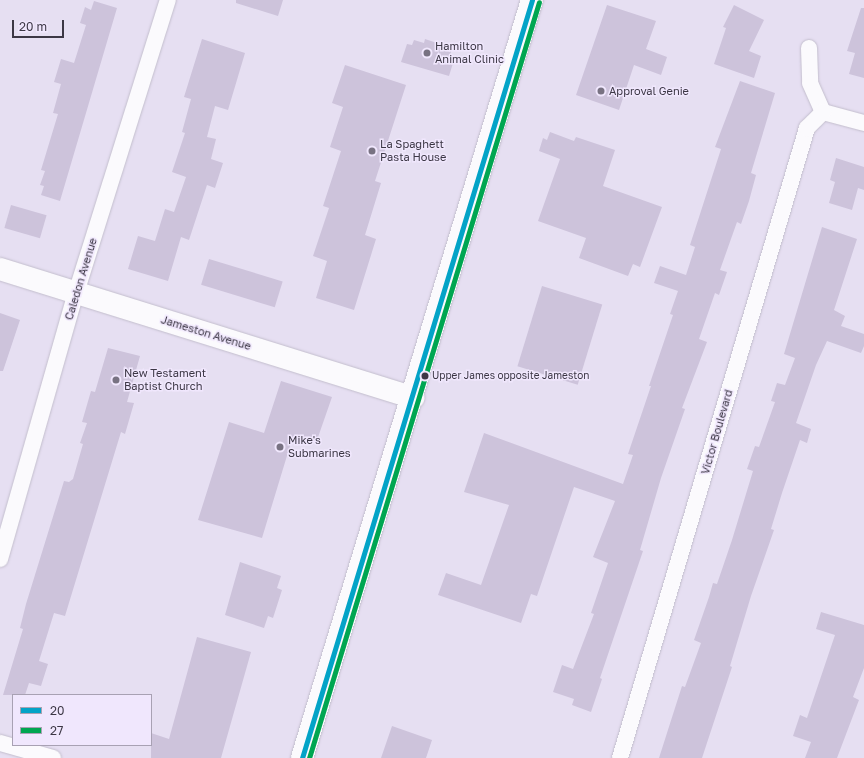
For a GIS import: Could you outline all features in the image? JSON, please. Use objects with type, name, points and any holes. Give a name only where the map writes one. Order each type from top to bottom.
[{"type":"main road","points":[[302,758],[413,398],[532,0]]},
{"type":"main road","name":"Jameston Avenue","points":[[0,269],[413,398]]},
{"type":"street","name":"Caledon Avenue","points":[[0,559],[76,292],[168,0]]},
{"type":"street","points":[[809,48],[810,83],[822,112],[864,123]]},
{"type":"street","name":"Victor Boulevard","points":[[620,758],[807,128],[822,112]]},
{"type":"street","points":[[0,742],[12,746]]},
{"type":"street","points":[[13,746],[53,758]]},
{"type":"building","points":[[236,0],[283,0],[278,16],[236,3]]},
{"type":"building","points":[[94,1],[117,8],[60,201],[41,195],[44,186],[40,185],[45,171],[41,170],[58,114],[53,113],[61,84],[54,82],[61,59],[74,63],[86,25],[80,23],[85,7],[91,10]]},
{"type":"building","points":[[607,5],[656,21],[646,49],[667,57],[661,75],[634,65],[619,110],[576,95]]},
{"type":"building","points":[[734,5],[764,20],[749,51],[761,56],[754,78],[714,64],[726,28],[723,27]]},
{"type":"building","points":[[861,8],[864,8],[864,78],[849,74],[855,53],[847,51]]},
{"type":"building","points":[[202,39],[245,53],[228,110],[215,106],[207,137],[216,139],[211,159],[223,163],[215,188],[207,185],[189,240],[181,237],[168,281],[128,269],[138,236],[155,241],[165,209],[174,212],[186,177],[172,172],[185,133],[182,132],[191,99],[184,97]]},
{"type":"building","name":"Hamilton Animal Clinic","points":[[425,39],[452,48],[449,59],[454,60],[449,76],[401,62],[407,44],[412,45],[414,40],[424,43]]},
{"type":"building","points":[[345,65],[406,85],[375,181],[381,183],[365,235],[376,239],[354,310],[316,298],[327,261],[313,256],[329,208],[323,206],[341,151],[330,147],[343,107],[332,103]]},
{"type":"building","points":[[740,81],[775,93],[751,173],[756,175],[741,224],[737,222],[720,270],[727,272],[719,295],[715,293],[699,339],[707,342],[682,408],[685,409],[661,478],[640,550],[643,551],[600,678],[602,679],[591,712],[572,705],[574,699],[553,692],[562,665],[573,669],[594,614],[591,613],[608,563],[593,557],[615,501],[574,487],[537,596],[531,594],[521,623],[438,595],[446,573],[481,585],[509,505],[464,492],[484,433],[623,484],[633,455],[628,454],[673,315],[670,314],[678,291],[654,283],[660,266],[686,275],[695,247],[690,245],[721,149],[715,147]]},
{"type":"building","points":[[550,132],[574,141],[576,137],[615,150],[603,186],[662,207],[640,267],[633,264],[628,276],[579,258],[586,238],[538,221],[560,159],[539,151],[543,138],[547,140]]},
{"type":"building","points":[[836,158],[864,167],[864,190],[858,188],[852,210],[829,203],[835,182],[830,180]]},
{"type":"building","points":[[11,205],[47,215],[40,238],[4,228]]},
{"type":"building","points":[[822,227],[857,239],[834,310],[845,316],[841,326],[864,334],[864,346],[861,353],[827,341],[816,365],[796,423],[811,429],[807,443],[800,440],[782,493],[771,529],[774,530],[751,596],[730,666],[732,667],[702,758],[659,758],[682,686],[685,687],[701,643],[694,640],[713,583],[717,584],[732,540],[753,471],[747,469],[755,446],[759,447],[775,402],[771,401],[777,383],[785,385],[795,358],[784,354]]},
{"type":"building","points":[[209,259],[283,282],[275,307],[201,285]]},
{"type":"building","points":[[542,286],[602,304],[578,385],[517,366]]},
{"type":"building","points":[[0,313],[20,320],[3,371],[0,371]]},
{"type":"building","points":[[108,348],[140,356],[127,402],[134,403],[125,434],[121,432],[65,616],[54,613],[39,661],[48,664],[41,686],[29,683],[25,694],[3,695],[23,629],[20,628],[26,604],[64,481],[69,482],[73,479],[83,444],[80,443],[87,423],[82,422],[91,391],[95,392]]},
{"type":"building","points":[[281,381],[332,397],[316,443],[293,436],[262,538],[198,520],[229,422],[264,433]]},
{"type":"building","points":[[240,562],[281,576],[277,588],[282,590],[273,618],[268,616],[264,628],[225,615]]},
{"type":"building","points":[[821,612],[864,625],[864,668],[853,697],[859,700],[837,758],[805,758],[811,742],[793,736],[800,715],[807,718],[835,635],[816,629]]},
{"type":"building","points":[[197,637],[251,652],[221,758],[151,758],[152,733],[169,739]]},
{"type":"building","points":[[392,726],[432,740],[426,758],[381,758]]},
{"type":"transit line","name":"20","points":[[302,758],[532,0]]},
{"type":"transit line","name":"27","points":[[309,758],[539,2]]},
{"type":"place","name":"Hamilton Animal Clinic","points":[[427,53]]},
{"type":"place","name":"Approval Genie","points":[[601,91]]},
{"type":"place","name":"La Spaghett Pasta House","points":[[372,151]]},
{"type":"place","name":"Upper James opposite Jameston","points":[[425,376]]},
{"type":"place","name":"New Testament Baptist Church","points":[[116,380]]},
{"type":"place","name":"Mike's Submarines","points":[[280,447]]}]
